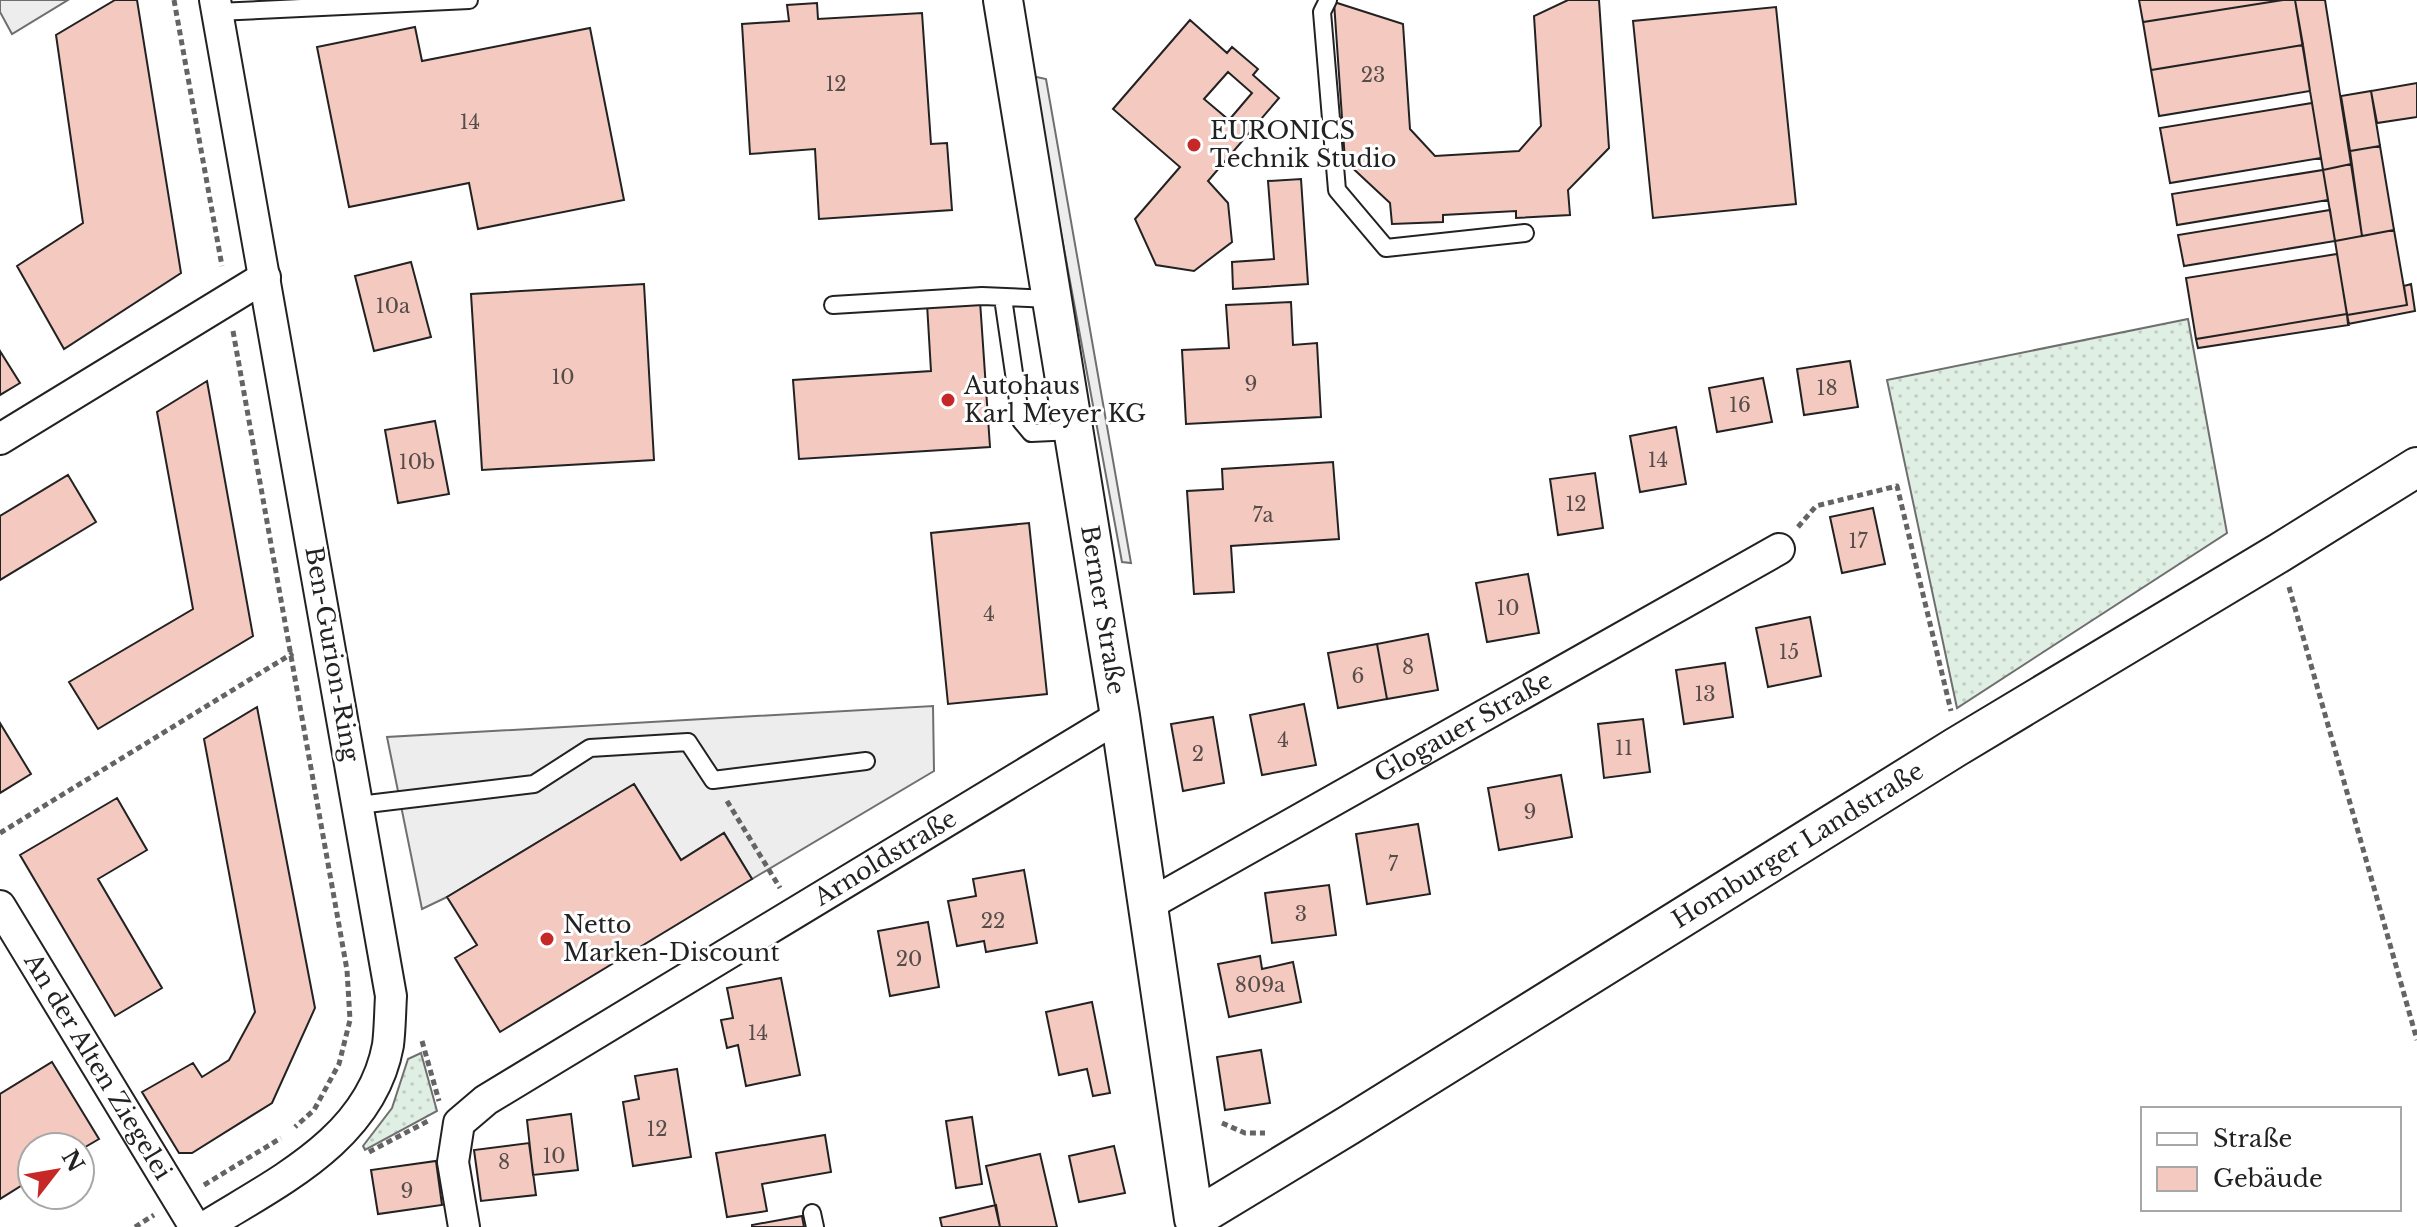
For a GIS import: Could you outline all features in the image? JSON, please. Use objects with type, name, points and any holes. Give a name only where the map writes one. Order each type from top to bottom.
[{"type":"street","name":"Berner Straße","points":[[1003,0],[1120,716],[1190,1224]]},
{"type":"street","name":"Ben-Gurion-Ring","points":[[205,1227],[313,1158],[355,1118],[375,1085],[388,1046],[391,996],[216,6]]},
{"type":"street","points":[[0,439],[265,277]]},
{"type":"street","name":"Homburger Landstraße","points":[[1190,1224],[1956,747],[2417,467]]},
{"type":"street","name":"Glogauer Straße","points":[[1148,905],[1779,549]]},
{"type":"street","name":"Arnoldstraße","points":[[464,1227],[453,1162],[459,1123],[486,1100],[1120,716]]},
{"type":"street","name":"An der Alten Ziegelei","points":[[0,906],[195,1227]]},
{"type":"lane","points":[[216,6],[469,0]]},
{"type":"lane","points":[[1328,0],[1322,12],[1337,190],[1386,248],[1525,233]]},
{"type":"lane","points":[[833,305],[982,296],[1052,299]]},
{"type":"lane","points":[[1003,298],[1021,421],[1031,433],[1074,431]]},
{"type":"lane","points":[[359,805],[534,784],[590,748],[688,742],[713,780],[866,761]]},
{"type":"path","points":[[135,1227],[287,1134],[314,1110],[339,1064],[350,1020],[347,970],[174,0]]},
{"type":"path","points":[[1779,549],[1816,506],[1897,486],[1952,716],[1956,747]]},
{"type":"path","points":[[2279,553],[2414,1018],[2417,1040]]},
{"type":"path","points":[[0,833],[327,632]]},
{"type":"path","points":[[713,780],[796,912]]},
{"type":"green space","points":[[2188,319],[2227,533],[1957,708],[1887,380]]},
{"type":"green space","points":[[421,1053],[437,1111],[365,1150],[363,1146],[392,1108],[408,1059]]},
{"type":"shaded area","points":[[0,0],[68,0],[12,34],[0,12]]},
{"type":"shaded area","points":[[1032,76],[1046,79],[1131,563],[1122,562]]},
{"type":"shaded area","points":[[933,706],[934,771],[752,879],[724,833],[681,860],[634,784],[422,909],[387,737]]},
{"type":"building","points":[[115,0],[137,0],[181,273],[64,349],[17,266],[83,223],[56,35]]},
{"type":"building","points":[[1568,0],[1599,0],[1609,148],[1568,190],[1570,215],[1516,218],[1516,211],[1443,215],[1443,222],[1392,224],[1390,203],[1345,161],[1334,2],[1403,24],[1410,129],[1435,156],[1519,151],[1541,126],[1534,16]]},
{"type":"building","points":[[2139,0],[2283,0],[2143,22]]},
{"type":"building","points":[[2295,0],[2303,45],[2151,70],[2143,22]]},
{"type":"building","points":[[2295,0],[2325,0],[2351,164],[2323,170]]},
{"type":"building","points":[[817,3],[818,19],[922,13],[931,144],[947,143],[952,210],[819,219],[815,149],[750,154],[742,24],[789,21],[787,5]]},
{"type":"building","points":[[1776,7],[1796,204],[1653,218],[1633,21]]},
{"type":"building","points":[[1190,20],[1227,53],[1232,47],[1258,69],[1253,75],[1279,98],[1208,181],[1228,203],[1232,242],[1194,271],[1156,265],[1135,219],[1180,167],[1113,109]],"holes":[[[1228,72],[1252,93],[1229,120],[1204,99]]]},
{"type":"building","points":[[415,27],[422,61],[590,28],[624,200],[478,229],[469,183],[349,207],[317,47]]},
{"type":"building","points":[[2303,45],[2310,91],[2159,116],[2151,70]]},
{"type":"building","points":[[2417,83],[2417,117],[2377,123],[2371,91]]},
{"type":"building","points":[[2371,91],[2380,146],[2350,151],[2341,96]]},
{"type":"building","points":[[2312,103],[2321,158],[2170,183],[2160,128]]},
{"type":"building","points":[[2380,146],[2394,230],[2362,236],[2350,151]]},
{"type":"building","points":[[2351,164],[2362,236],[2335,241],[2323,170]]},
{"type":"building","points":[[2323,170],[2328,200],[2177,225],[2172,194]]},
{"type":"building","points":[[1301,179],[1308,284],[1233,289],[1232,262],[1274,259],[1268,181]]},
{"type":"building","points":[[2330,210],[2335,241],[2184,266],[2178,235]]},
{"type":"building","points":[[2394,230],[2407,305],[2347,315],[2335,241]]},
{"type":"building","points":[[2337,254],[2347,314],[2196,339],[2186,278]]},
{"type":"building","points":[[411,262],[431,337],[374,351],[355,276]]},
{"type":"building","points":[[644,284],[654,460],[482,470],[471,294]]},
{"type":"building","points":[[2411,284],[2415,311],[2348,324],[2347,315],[2407,305],[2404,286]]},
{"type":"building","points":[[980,301],[990,447],[799,459],[793,380],[931,371],[927,304]]},
{"type":"building","points":[[1291,302],[1293,345],[1317,343],[1321,417],[1186,424],[1182,350],[1229,348],[1226,305]]},
{"type":"building","points":[[2347,314],[2349,325],[2198,348],[2196,339]]},
{"type":"building","points":[[0,351],[20,383],[0,395]]},
{"type":"building","points":[[1850,361],[1858,407],[1804,415],[1797,369]]},
{"type":"building","points":[[1763,378],[1772,422],[1717,432],[1709,388]]},
{"type":"building","points":[[207,381],[253,636],[98,729],[69,682],[193,609],[157,412]]},
{"type":"building","points":[[435,421],[449,494],[398,503],[385,430]]},
{"type":"building","points":[[1676,427],[1686,484],[1640,492],[1630,436]]},
{"type":"building","points":[[1333,462],[1339,539],[1231,546],[1234,592],[1194,594],[1187,491],[1223,489],[1222,469]]},
{"type":"building","points":[[1595,473],[1603,528],[1558,535],[1550,479]]},
{"type":"building","points":[[68,475],[96,522],[0,580],[0,516]]},
{"type":"building","points":[[1873,508],[1885,564],[1842,573],[1830,517]]},
{"type":"building","points":[[1029,523],[1047,694],[948,704],[931,533]]},
{"type":"building","points":[[1528,574],[1539,633],[1487,642],[1476,583]]},
{"type":"building","points":[[1810,617],[1821,676],[1768,687],[1756,628]]},
{"type":"building","points":[[1428,634],[1438,690],[1387,699],[1377,644]]},
{"type":"building","points":[[1377,644],[1387,699],[1338,708],[1328,653]]},
{"type":"building","points":[[1725,663],[1733,717],[1684,724],[1676,670]]},
{"type":"building","points":[[1304,704],[1316,765],[1262,775],[1250,715]]},
{"type":"building","points":[[257,707],[315,1008],[272,1103],[192,1153],[179,1153],[142,1092],[193,1063],[202,1077],[229,1060],[255,1012],[204,739]]},
{"type":"building","points":[[1213,717],[1224,783],[1183,791],[1171,724]]},
{"type":"building","points":[[1643,719],[1650,772],[1604,778],[1598,724]]},
{"type":"building","points":[[0,723],[31,774],[0,793]]},
{"type":"building","points":[[1561,775],[1572,837],[1499,850],[1488,788]]},
{"type":"building","points":[[634,784],[681,860],[724,833],[752,879],[500,1032],[455,958],[477,945],[447,897]]},
{"type":"building","points":[[117,798],[147,850],[98,879],[162,988],[115,1016],[20,855]]},
{"type":"building","points":[[1418,824],[1430,894],[1367,904],[1356,834]]},
{"type":"building","points":[[1024,870],[1037,943],[986,952],[984,941],[957,946],[948,901],[976,896],[973,879]]},
{"type":"building","points":[[1329,885],[1336,935],[1272,943],[1265,893]]},
{"type":"building","points":[[928,922],[939,987],[890,996],[878,931]]},
{"type":"building","points":[[1260,956],[1262,969],[1293,962],[1301,1002],[1229,1017],[1218,964]]},
{"type":"building","points":[[781,978],[800,1075],[746,1086],[738,1045],[727,1048],[721,1020],[733,1018],[727,988]]},
{"type":"building","points":[[1092,1002],[1110,1093],[1093,1096],[1087,1069],[1059,1075],[1046,1012]]},
{"type":"building","points":[[1261,1050],[1270,1103],[1225,1110],[1217,1057]]},
{"type":"building","points":[[52,1062],[94,1131],[16,1131],[16,1189],[0,1199],[0,1094]]},
{"type":"building","points":[[677,1069],[691,1157],[633,1166],[623,1102],[639,1099],[635,1076]]},
{"type":"building","points":[[571,1114],[578,1170],[533,1175],[527,1120]]},
{"type":"building","points":[[972,1117],[982,1184],[956,1188],[946,1121]]},
{"type":"building","points":[[825,1135],[831,1172],[762,1184],[767,1211],[727,1217],[716,1153]]},
{"type":"building","points":[[529,1143],[536,1195],[481,1201],[474,1150]]},
{"type":"building","points":[[1114,1146],[1125,1193],[1079,1202],[1069,1156]]},
{"type":"building","points":[[1040,1154],[1057,1227],[1000,1227],[986,1166]]},
{"type":"building","points":[[436,1161],[442,1205],[378,1214],[371,1170]]},
{"type":"building","points":[[996,1205],[1000,1227],[942,1227],[940,1218]]},
{"type":"building","points":[[802,1216],[804,1227],[752,1227],[752,1225]]},
{"type":"place","name":"EURONICS Technik Studio","points":[[1194,145]]},
{"type":"place","name":"Autohaus Karl Meyer KG","points":[[948,400]]},
{"type":"place","name":"Netto Marken-Discount","points":[[547,939]]}]
